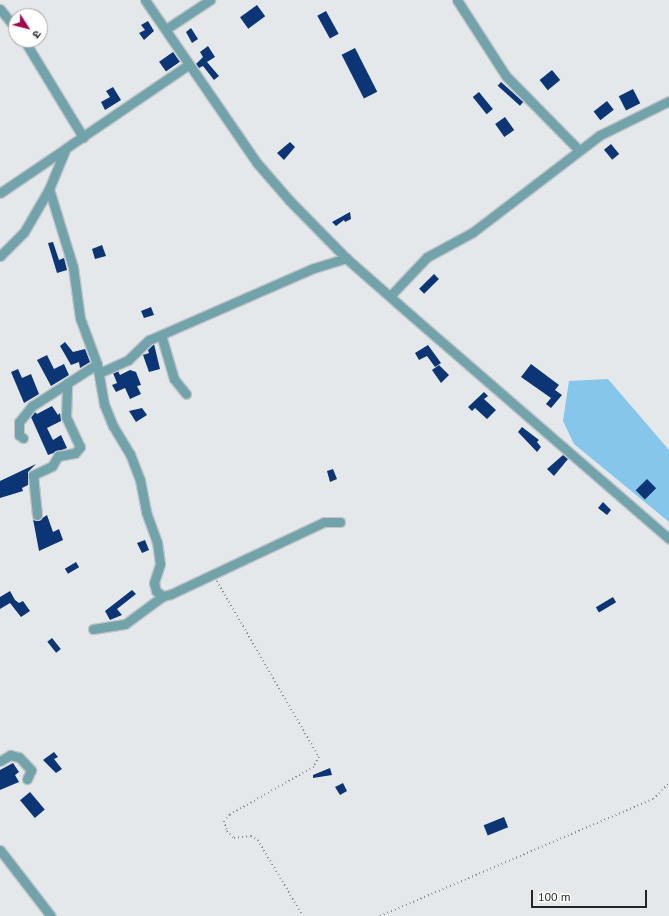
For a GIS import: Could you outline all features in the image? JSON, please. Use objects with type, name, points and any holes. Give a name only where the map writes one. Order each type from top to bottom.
[{"type":"street","points":[[145,0],[166,29],[188,66],[258,163],[346,258],[669,539]]},
{"type":"street","points":[[166,29],[210,0]]},
{"type":"street","points":[[457,0],[506,76],[579,150]]},
{"type":"street","points":[[0,9],[8,19]]},
{"type":"street","points":[[29,48],[83,137]]},
{"type":"street","points":[[0,193],[188,66]]},
{"type":"street","points":[[390,296],[434,252],[445,248],[472,232],[579,150],[609,130],[669,101]]},
{"type":"street","points":[[0,256],[24,232],[49,189],[66,148]]},
{"type":"street","points":[[49,189],[72,267],[84,331],[98,368],[108,417],[130,454],[140,480],[146,512],[160,555],[154,587],[163,596]]},
{"type":"street","points":[[23,438],[19,435],[19,422],[32,406],[67,383],[98,368],[128,360],[143,344],[162,335],[314,268],[346,258]]},
{"type":"street","points":[[162,335],[174,379],[186,394]]},
{"type":"street","points":[[37,515],[33,475],[52,466],[58,456],[75,453],[80,447],[66,417],[67,383]]},
{"type":"street","points":[[93,629],[125,624],[163,596],[324,522],[340,522]]},
{"type":"street","points":[[0,761],[10,755],[20,757],[31,770],[27,779]]},
{"type":"street","points":[[0,850],[51,916]]},
{"type":"path","points":[[213,574],[320,757],[314,767],[230,814],[224,821],[227,831],[234,838],[251,836],[258,840],[303,916]]},
{"type":"path","points":[[380,916],[653,799],[669,783]]},
{"type":"shaded area","points":[[608,379],[669,450],[669,522],[574,444],[563,421],[569,381]]},
{"type":"building","points":[[257,5],[265,16],[248,29],[240,17]]},
{"type":"building","points":[[326,11],[339,34],[330,39],[317,16]]},
{"type":"building","points":[[148,21],[154,31],[144,40],[139,33],[145,30],[141,25]]},
{"type":"building","points":[[191,28],[198,39],[192,43],[186,32]]},
{"type":"building","points":[[208,46],[215,57],[207,62],[219,76],[214,80],[203,66],[199,68],[196,64],[203,57],[200,52]]},
{"type":"building","points":[[355,48],[377,92],[364,98],[342,55]]},
{"type":"building","points":[[173,52],[180,62],[166,72],[159,62]]},
{"type":"building","points":[[552,70],[560,80],[548,90],[540,80]]},
{"type":"building","points":[[501,82],[523,102],[520,106],[498,86]]},
{"type":"building","points":[[113,87],[121,100],[105,110],[101,102],[110,97],[106,91]]},
{"type":"building","points":[[633,89],[640,103],[626,111],[619,96]]},
{"type":"building","points":[[479,92],[493,109],[487,114],[473,97]]},
{"type":"building","points":[[607,101],[614,110],[600,120],[594,111]]},
{"type":"building","points":[[505,117],[514,130],[504,137],[495,124]]},
{"type":"building","points":[[290,142],[295,147],[284,160],[277,153]]},
{"type":"building","points":[[611,144],[619,154],[612,160],[604,150]]},
{"type":"building","points":[[350,212],[351,219],[345,222],[344,220],[336,226],[332,222]]},
{"type":"building","points":[[53,242],[59,260],[64,258],[67,270],[57,273],[48,243]]},
{"type":"building","points":[[102,245],[106,256],[95,259],[92,249]]},
{"type":"building","points":[[434,274],[439,279],[424,294],[419,289]]},
{"type":"building","points":[[151,307],[154,315],[144,318],[141,311]]},
{"type":"building","points":[[65,342],[73,352],[85,349],[90,362],[80,368],[79,362],[71,365],[60,346]]},
{"type":"building","points":[[154,344],[160,369],[149,372],[143,355],[149,353],[148,350]]},
{"type":"building","points":[[428,345],[441,363],[435,367],[427,356],[419,360],[415,353]]},
{"type":"building","points":[[47,355],[54,369],[64,364],[69,375],[51,386],[37,360]]},
{"type":"building","points":[[531,364],[559,385],[555,390],[562,395],[551,408],[546,404],[551,398],[521,377]]},
{"type":"building","points":[[439,365],[449,375],[441,383],[432,370]]},
{"type":"building","points":[[18,369],[22,378],[31,374],[39,394],[24,403],[11,372]]},
{"type":"building","points":[[130,370],[136,372],[141,385],[137,386],[141,394],[130,399],[125,388],[116,392],[112,385],[117,383],[113,373],[118,371],[120,375]]},
{"type":"building","points":[[484,392],[488,396],[484,399],[496,410],[487,419],[475,408],[472,411],[468,407]]},
{"type":"building","points":[[52,406],[58,415],[60,413],[61,421],[47,428],[53,440],[61,435],[67,448],[48,455],[31,417],[35,412],[37,414]]},
{"type":"building","points":[[142,408],[147,415],[136,422],[129,411]]},
{"type":"building","points":[[522,427],[539,440],[537,442],[541,447],[537,452],[518,432]]},
{"type":"building","points":[[563,455],[568,459],[554,476],[547,469]]},
{"type":"building","points":[[36,464],[28,472],[28,485],[22,488],[23,491],[0,498],[0,481]]},
{"type":"building","points":[[333,469],[337,479],[330,482],[327,471]]},
{"type":"building","points":[[647,479],[656,488],[645,500],[636,490]]},
{"type":"building","points":[[603,502],[611,510],[607,515],[598,508]]},
{"type":"building","points":[[47,515],[53,532],[59,529],[63,540],[39,551],[33,519],[38,521]]},
{"type":"building","points":[[145,540],[149,550],[142,553],[137,543]]},
{"type":"building","points":[[76,562],[79,567],[68,574],[65,569]]},
{"type":"building","points":[[132,590],[136,594],[117,609],[122,615],[110,620],[105,611]]},
{"type":"building","points":[[10,591],[15,600],[19,603],[23,601],[30,611],[21,617],[10,603],[0,609],[0,597]]},
{"type":"building","points":[[613,597],[616,602],[599,612],[596,607]]},
{"type":"building","points":[[52,638],[61,649],[56,653],[47,642]]},
{"type":"building","points":[[54,752],[58,757],[54,759],[62,769],[56,773],[43,760]]},
{"type":"building","points":[[13,763],[19,772],[15,775],[19,782],[0,790],[0,770]]},
{"type":"building","points":[[330,768],[332,775],[313,778],[313,775]]},
{"type":"building","points":[[343,783],[347,791],[340,795],[335,787]]},
{"type":"building","points":[[30,792],[45,810],[35,818],[20,800]]},
{"type":"building","points":[[504,817],[508,827],[488,835],[484,825]]}]
